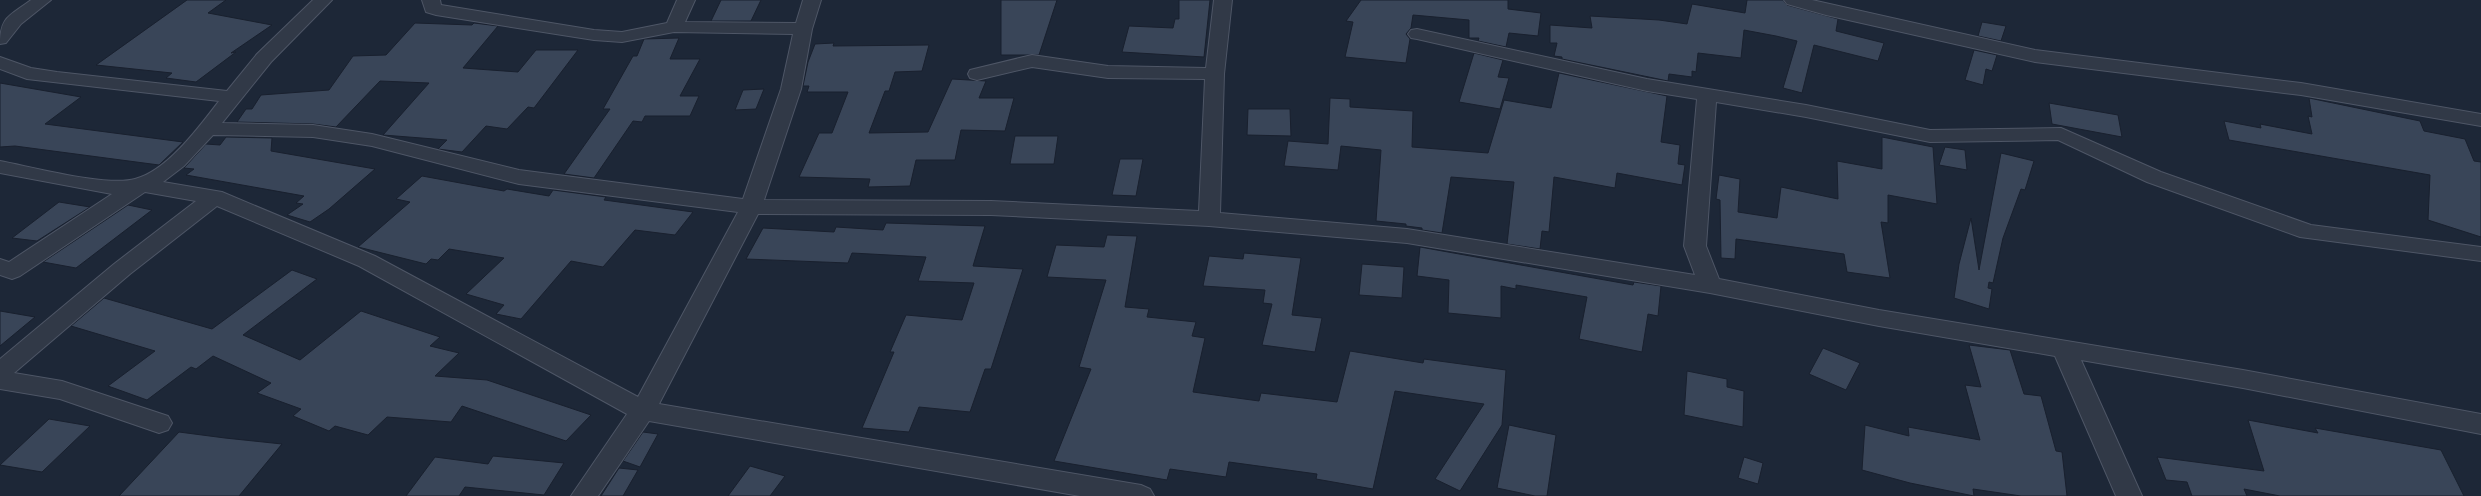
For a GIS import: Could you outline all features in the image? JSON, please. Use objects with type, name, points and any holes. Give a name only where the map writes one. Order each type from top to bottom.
[{"type":"street","points":[[0,39],[15,20],[42,0]]},
{"type":"street","points":[[4,273],[141,185],[158,178],[207,129],[230,97],[265,57],[323,0]]},
{"type":"street","points":[[431,0],[432,8],[436,10],[594,35],[622,37],[674,27],[803,28]]},
{"type":"street","points":[[674,27],[686,0]]},
{"type":"street","points":[[584,496],[643,411],[751,207],[791,89],[803,28],[812,0]]},
{"type":"street","points":[[1209,219],[1216,74],[1223,0]]},
{"type":"street","points":[[1793,0],[1826,10],[2035,56],[2301,89],[2481,120]]},
{"type":"street","points":[[1417,34],[1647,85],[1806,111],[1930,136],[2061,134],[2154,177],[2308,232],[2481,254]]},
{"type":"street","points":[[977,74],[1032,61],[1108,72],[1216,74]]},
{"type":"street","points":[[0,63],[27,73],[57,78],[230,97]]},
{"type":"street","points":[[1707,95],[1695,246],[1710,285]]},
{"type":"street","points":[[207,129],[313,131],[372,140],[519,177],[751,207],[991,208],[1209,219],[1407,236],[1710,285],[1879,318],[2063,348],[2481,424]]},
{"type":"street","points":[[0,167],[109,188],[124,188],[141,185],[215,197],[368,261],[643,411],[1141,496]]},
{"type":"street","points":[[0,372],[122,269],[215,197]]},
{"type":"street","points":[[2063,348],[2129,496]]},
{"type":"street","points":[[0,380],[62,390],[159,423]]},
{"type":"building","points":[[187,0],[226,0],[208,13],[272,25],[231,53],[236,52],[196,82],[166,78],[172,73],[96,65]]},
{"type":"building","points":[[721,0],[761,0],[751,21],[711,21]]},
{"type":"building","points":[[1001,0],[1057,0],[1039,55],[1001,55]]},
{"type":"building","points":[[1179,0],[1210,0],[1204,57],[1122,52],[1129,26],[1173,28],[1175,19],[1179,19]]},
{"type":"building","points":[[1361,0],[1508,0],[1508,9],[1541,13],[1538,36],[1509,33],[1506,47],[1478,41],[1479,38],[1469,38],[1469,20],[1413,15],[1411,28],[1406,34],[1410,39],[1406,63],[1345,57],[1353,22],[1346,21]]},
{"type":"building","points":[[1747,0],[1783,0],[1787,5],[1838,19],[1836,31],[1884,43],[1878,61],[1814,45],[1802,93],[1783,88],[1797,41],[1776,36],[1744,30],[1741,58],[1698,53],[1696,72],[1692,71],[1692,77],[1669,74],[1668,81],[1562,59],[1562,57],[1554,56],[1557,43],[1550,43],[1550,25],[1592,28],[1590,16],[1659,20],[1687,24],[1692,4],[1745,13]]},
{"type":"building","points":[[1982,22],[2006,26],[2001,41],[1978,36]]},
{"type":"building","points":[[415,23],[472,25],[474,23],[498,26],[463,68],[518,72],[536,50],[578,50],[534,108],[528,107],[507,129],[486,126],[462,152],[438,149],[447,140],[383,135],[429,83],[380,81],[336,127],[313,124],[237,122],[246,109],[252,109],[261,95],[329,90],[353,56],[386,55]]},
{"type":"building","points":[[679,38],[670,59],[700,59],[680,96],[699,96],[690,116],[645,116],[642,122],[633,121],[594,178],[564,174],[610,109],[603,109],[633,56],[637,56],[644,39]]},
{"type":"building","points":[[834,43],[833,46],[929,45],[922,71],[895,72],[889,91],[885,91],[869,133],[928,132],[952,79],[986,81],[979,98],[1014,98],[1005,131],[961,130],[955,160],[916,160],[910,186],[868,187],[870,179],[799,177],[819,133],[832,133],[848,92],[807,92],[809,86],[803,86],[808,62],[815,44]]},
{"type":"building","points":[[1974,50],[1997,55],[1992,71],[1986,69],[1983,85],[1965,80]]},
{"type":"building","points":[[1474,53],[1503,60],[1498,77],[1509,78],[1500,109],[1459,102]]},
{"type":"building","points":[[1559,73],[1667,96],[1661,142],[1680,145],[1678,164],[1685,165],[1682,185],[1617,173],[1615,188],[1554,177],[1549,232],[1542,231],[1540,249],[1507,244],[1514,182],[1451,177],[1442,233],[1406,226],[1406,224],[1376,221],[1381,150],[1341,146],[1338,170],[1284,166],[1288,141],[1328,144],[1330,98],[1350,99],[1350,107],[1413,111],[1412,147],[1488,153],[1504,100],[1551,108]]},
{"type":"building","points":[[0,83],[81,97],[45,124],[183,142],[159,165],[15,146],[0,147]]},
{"type":"building","points":[[764,89],[756,109],[735,110],[743,90]]},
{"type":"building","points":[[2309,98],[2420,121],[2424,131],[2465,139],[2474,161],[2481,162],[2481,237],[2428,220],[2430,175],[2229,140],[2224,121],[2261,128],[2260,124],[2312,134],[2308,116],[2312,117]]},
{"type":"building","points":[[2049,103],[2118,115],[2122,137],[2052,124]]},
{"type":"building","points":[[1248,109],[1290,109],[1291,136],[1247,135]]},
{"type":"building","points":[[1015,136],[1058,136],[1054,164],[1010,164]]},
{"type":"building","points":[[226,137],[272,138],[271,151],[375,169],[329,209],[310,222],[287,215],[303,204],[296,203],[304,196],[186,175],[194,169],[184,168],[206,144],[220,145]]},
{"type":"building","points":[[1882,137],[1933,147],[1937,204],[1888,195],[1888,223],[1881,222],[1890,278],[1847,272],[1844,254],[1736,239],[1735,259],[1721,258],[1720,200],[1716,199],[1719,175],[1740,179],[1738,212],[1777,218],[1781,187],[1838,199],[1837,161],[1882,169]]},
{"type":"building","points":[[1945,147],[1965,150],[1967,170],[1939,165]]},
{"type":"building","points":[[2001,153],[2034,161],[2025,190],[2021,189],[2003,238],[1993,283],[1989,282],[1988,288],[1992,289],[1989,309],[1954,298],[1959,264],[1971,218],[1979,270]]},
{"type":"building","points":[[1120,159],[1143,159],[1136,196],[1112,195]]},
{"type":"building","points":[[422,176],[504,191],[507,189],[549,196],[553,190],[606,197],[604,200],[693,212],[675,235],[635,230],[603,267],[571,261],[521,319],[496,314],[504,305],[466,294],[504,258],[449,249],[438,260],[431,259],[426,264],[358,247],[410,202],[396,199]]},
{"type":"building","points":[[59,202],[90,207],[37,241],[12,238]]},
{"type":"building","points":[[128,205],[152,210],[76,268],[43,262]]},
{"type":"building","points":[[886,223],[985,226],[973,266],[1023,269],[991,369],[985,369],[970,412],[919,407],[909,432],[862,428],[894,352],[890,352],[906,315],[962,320],[974,283],[918,281],[926,257],[852,253],[848,263],[746,259],[763,228],[834,232],[836,227],[883,230]]},
{"type":"building","points":[[1107,235],[1137,236],[1125,307],[1149,309],[1147,317],[1196,322],[1192,336],[1205,338],[1193,392],[1259,401],[1261,393],[1337,402],[1350,351],[1423,363],[1424,359],[1506,370],[1502,425],[1460,491],[1435,479],[1484,404],[1395,391],[1373,489],[1316,479],[1317,474],[1229,462],[1226,477],[1170,469],[1167,480],[1054,461],[1091,369],[1079,367],[1106,280],[1047,277],[1056,245],[1104,247]]},
{"type":"building","points":[[1420,247],[1633,285],[1634,282],[1661,286],[1658,316],[1648,314],[1642,352],[1579,339],[1587,297],[1516,285],[1516,289],[1501,286],[1501,318],[1448,313],[1449,280],[1417,276]]},
{"type":"building","points":[[1244,253],[1301,258],[1292,315],[1322,318],[1315,352],[1262,345],[1272,304],[1263,303],[1265,290],[1203,286],[1209,256],[1243,259]]},
{"type":"building","points":[[1362,264],[1404,267],[1402,298],[1359,295]]},
{"type":"building","points":[[292,270],[317,279],[243,335],[300,360],[361,311],[440,337],[430,346],[459,353],[435,376],[487,380],[591,415],[566,441],[462,406],[451,422],[387,417],[368,435],[335,426],[329,431],[293,416],[301,409],[257,393],[271,383],[213,356],[196,369],[191,367],[147,400],[108,386],[155,351],[71,326],[104,298],[212,329]]},
{"type":"building","points":[[0,311],[35,317],[0,346]]},
{"type":"building","points":[[1969,345],[2010,350],[2024,394],[2041,396],[2056,451],[2062,452],[2067,496],[2021,496],[1973,489],[1974,496],[1910,483],[1862,470],[1865,425],[1909,436],[1908,427],[1980,440],[1965,385],[1981,387]]},
{"type":"building","points":[[1823,348],[1860,363],[1846,390],[1809,374]]},
{"type":"building","points":[[1687,371],[1727,379],[1727,387],[1744,391],[1743,427],[1684,415]]},
{"type":"building","points":[[49,419],[90,426],[42,472],[0,465]]},
{"type":"building","points":[[2248,420],[2318,433],[2315,428],[2441,450],[2464,496],[2280,496],[2244,489],[2247,496],[2192,496],[2187,482],[2166,480],[2157,457],[2264,471]]},
{"type":"building","points":[[1509,425],[1556,435],[1547,496],[1535,496],[1497,488]]},
{"type":"building","points":[[179,432],[282,444],[239,496],[119,496]]},
{"type":"building","points":[[643,432],[658,434],[640,467],[623,461]]},
{"type":"building","points":[[493,456],[564,463],[544,495],[465,487],[459,496],[406,496],[435,457],[488,464]]},
{"type":"building","points":[[1744,457],[1763,463],[1758,484],[1738,478]]},
{"type":"building","points":[[750,466],[785,476],[770,496],[728,496]]},
{"type":"building","points":[[619,468],[638,470],[623,496],[601,496]]}]
